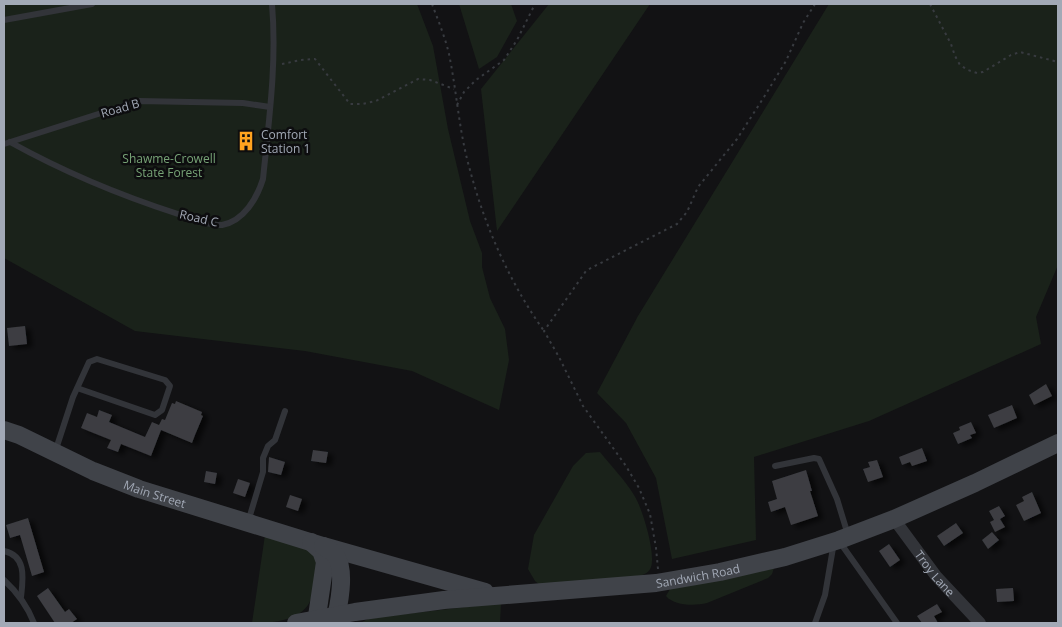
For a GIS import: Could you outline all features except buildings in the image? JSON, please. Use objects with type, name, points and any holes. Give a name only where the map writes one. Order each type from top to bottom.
[{"type":"main road","name":"Main Street","points":[[4,430],[19,435],[93,471],[140,489],[317,544],[498,595]]},
{"type":"main road","name":"Sandwich Road","points":[[296,623],[336,619],[430,602],[659,583],[720,572],[785,557],[840,542],[976,483],[1058,443]]},
{"type":"main road","points":[[317,544],[333,553],[340,565],[340,594],[336,619]]},
{"type":"main road","points":[[316,621],[325,562],[317,544]]},
{"type":"street","name":"Troy Lane","points":[[894,519],[936,576],[980,623]]},
{"type":"lane","points":[[4,20],[92,4]]},
{"type":"lane","name":"Road C","points":[[7,143],[48,164],[136,200],[180,215],[221,225],[234,221],[258,196],[263,179],[273,64],[274,32],[272,4]]},
{"type":"lane","name":"Road B","points":[[7,143],[139,101],[243,104],[270,107]]},
{"type":"lane","points":[[54,453],[78,388],[89,362],[97,359],[165,380],[170,386],[162,410],[155,415],[78,388]]},
{"type":"lane","points":[[248,523],[263,472],[263,458],[268,446],[275,440],[285,411]]},
{"type":"lane","points":[[775,466],[814,458],[819,459],[837,499],[840,542],[815,623]]},
{"type":"lane","points":[[840,542],[897,623]]},
{"type":"lane","points":[[4,551],[15,556],[21,564],[23,571],[21,597]]},
{"type":"lane","points":[[4,580],[21,597],[29,609],[34,623]]},
{"type":"path","points":[[432,4],[448,53],[456,106],[469,169],[490,231],[525,305],[560,357],[583,406],[640,488],[650,514],[659,583]]},
{"type":"path","points":[[456,106],[464,92],[476,80],[504,60],[517,40],[535,4]]},
{"type":"path","points":[[544,331],[586,271],[677,224],[682,218],[698,188],[737,139],[764,97],[786,61],[803,23],[815,4]]},
{"type":"path","points":[[930,4],[952,44],[960,65],[968,70],[977,73],[983,72],[1011,54],[1020,52],[1058,62]]},
{"type":"path","points":[[273,64],[315,59],[350,104],[376,101],[418,79],[430,80],[454,89]]},
{"type":"green space","name":"Shawme-Crowell State Forest","points":[[4,4],[417,4],[433,46],[448,129],[470,221],[482,253],[482,267],[490,298],[505,329],[509,360],[499,410],[412,371],[305,351],[135,331],[4,258]]},
{"type":"green space","points":[[459,4],[511,4],[517,21],[497,57],[479,69]]},
{"type":"green space","points":[[549,4],[650,4],[497,231],[481,89]]},
{"type":"green space","points":[[829,4],[1058,4],[1058,265],[1036,317],[1041,344],[869,421],[754,457],[756,540],[672,559],[656,478],[626,423],[597,393],[638,316]]},
{"type":"green space","points":[[600,452],[637,501],[650,541],[652,552],[651,567],[639,577],[540,585],[535,581],[528,569],[534,535],[573,466],[586,453]]},
{"type":"green space","points":[[265,535],[311,550],[318,560],[315,585],[311,599],[301,612],[278,621],[252,623]]},
{"type":"green space","points":[[774,568],[768,578],[707,603],[697,605],[679,603],[666,596],[670,589]]},
{"type":"green space","points":[[501,603],[500,623],[360,623],[370,618]]},
{"type":"place","name":"Comfort Station 1","points":[[246,141]]}]
